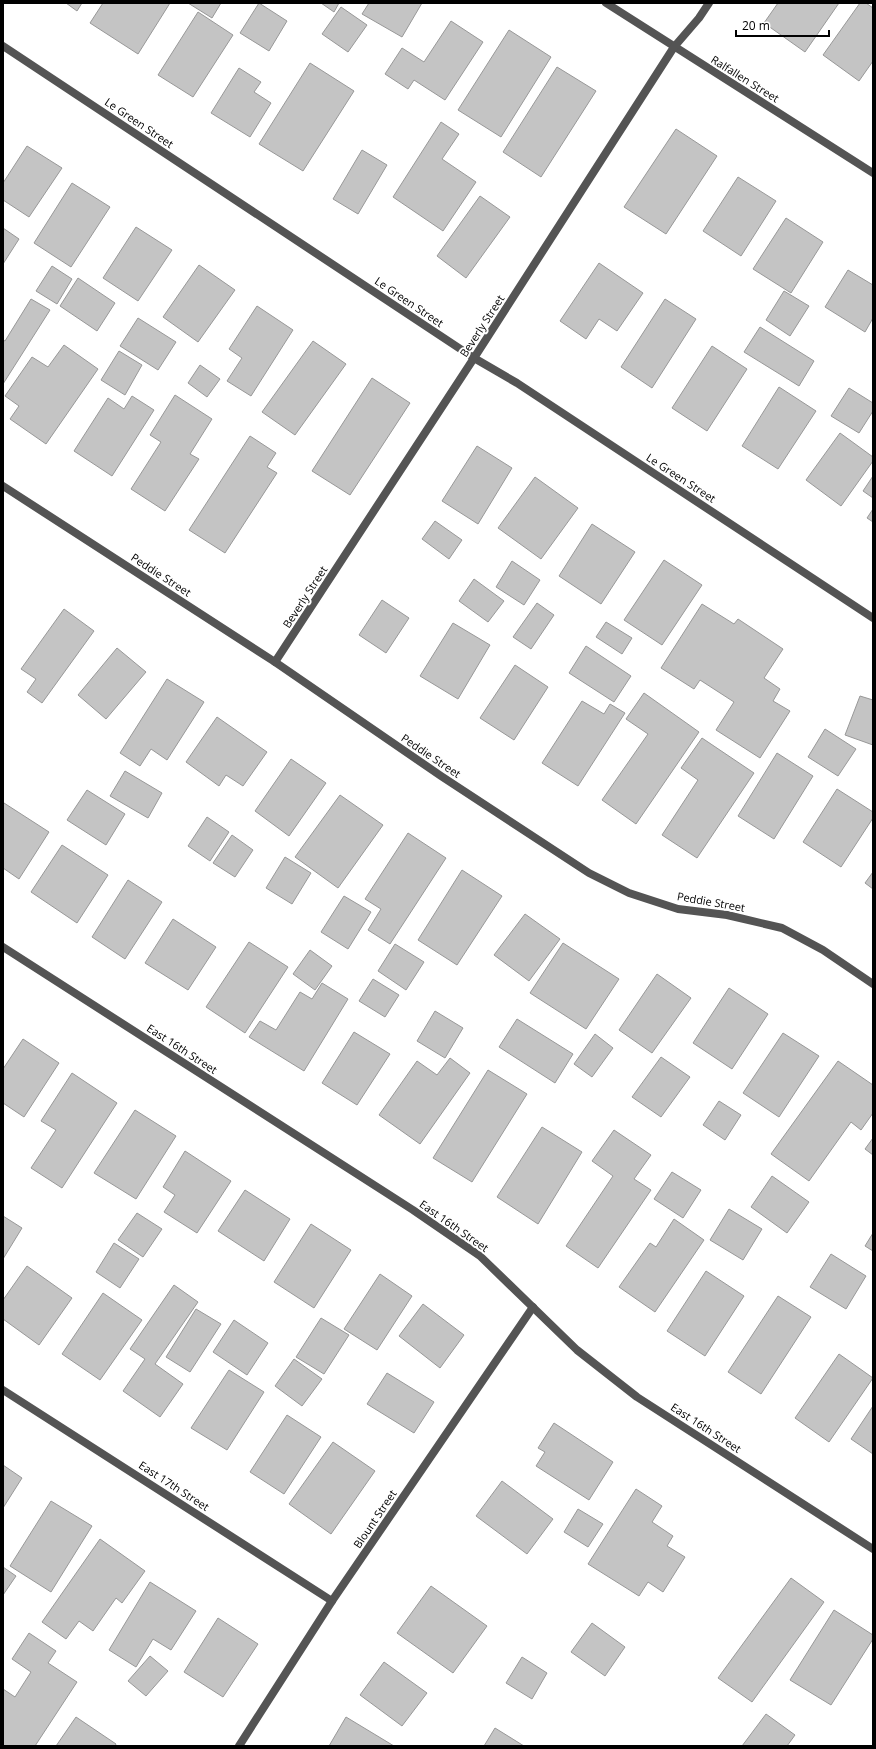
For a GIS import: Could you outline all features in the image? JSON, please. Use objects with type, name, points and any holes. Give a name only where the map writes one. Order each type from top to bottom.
[{"type":"street","name":"Ralfallen Street","points":[[606,3],[873,174]]},
{"type":"street","name":"Beverly Street","points":[[275,662],[474,358],[674,47],[699,18],[709,3]]},
{"type":"street","name":"Le Green Street","points":[[3,46],[474,358],[517,383],[873,618]]},
{"type":"street","name":"Peddie Street","points":[[3,486],[275,662],[441,776],[589,873],[629,893],[678,909],[727,915],[782,928],[823,950],[873,984]]},
{"type":"street","name":"East 16th Street","points":[[3,947],[413,1210],[480,1256],[577,1350],[637,1397],[873,1549]]},
{"type":"street","name":"Blount Street","points":[[239,1746],[332,1601],[532,1307]]},
{"type":"street","name":"East 17th Street","points":[[3,1390],[332,1601]]},
{"type":"building","points":[[66,3],[82,3],[77,11]]},
{"type":"building","points":[[103,3],[170,3],[138,54],[90,23]]},
{"type":"building","points":[[188,3],[221,3],[212,18]]},
{"type":"building","points":[[259,3],[287,21],[269,51],[240,33]]},
{"type":"building","points":[[321,3],[339,3],[334,12]]},
{"type":"building","points":[[369,3],[422,3],[402,37],[362,14]]},
{"type":"building","points":[[778,3],[839,3],[805,52],[764,23]]},
{"type":"building","points":[[860,3],[866,3],[873,8],[873,61],[859,81],[823,55]]},
{"type":"building","points":[[341,7],[367,25],[348,52],[322,34]]},
{"type":"building","points":[[198,12],[233,35],[193,97],[158,75]]},
{"type":"building","points":[[451,21],[483,42],[445,100],[414,80],[408,89],[385,74],[402,48],[424,62]]},
{"type":"building","points":[[509,30],[551,57],[501,137],[458,110]]},
{"type":"building","points":[[310,63],[354,91],[303,171],[259,144]]},
{"type":"building","points":[[557,67],[596,91],[541,177],[503,152]]},
{"type":"building","points":[[239,68],[261,82],[254,92],[271,103],[250,137],[211,113]]},
{"type":"building","points":[[441,122],[459,134],[442,159],[476,182],[443,231],[393,197]]},
{"type":"building","points":[[676,129],[717,156],[666,234],[624,207]]},
{"type":"building","points":[[27,146],[62,168],[29,217],[3,200],[3,183]]},
{"type":"building","points":[[362,150],[387,165],[358,214],[333,199]]},
{"type":"building","points":[[738,177],[776,201],[741,256],[703,231]]},
{"type":"building","points":[[72,183],[110,207],[71,267],[34,243]]},
{"type":"building","points":[[480,196],[510,217],[466,278],[437,256]]},
{"type":"building","points":[[786,218],[823,242],[791,293],[753,269]]},
{"type":"building","points":[[136,227],[172,250],[138,301],[103,278]]},
{"type":"building","points":[[3,228],[19,239],[3,264]]},
{"type":"building","points":[[599,263],[643,293],[617,331],[599,319],[586,339],[560,321]]},
{"type":"building","points":[[199,265],[235,290],[198,342],[163,317]]},
{"type":"building","points":[[52,266],[72,279],[57,304],[36,291]]},
{"type":"building","points":[[848,270],[873,285],[873,318],[865,332],[825,307]]},
{"type":"building","points":[[78,278],[115,303],[97,331],[60,306]]},
{"type":"building","points":[[784,291],[809,306],[790,336],[766,320]]},
{"type":"building","points":[[31,299],[50,310],[3,384],[3,340],[5,341]]},
{"type":"building","points":[[665,299],[696,319],[652,388],[621,367]]},
{"type":"building","points":[[257,306],[293,330],[251,396],[227,381],[242,358],[229,349]]},
{"type":"building","points":[[138,318],[176,342],[158,370],[120,346]]},
{"type":"building","points":[[760,327],[814,361],[799,386],[744,352]]},
{"type":"building","points":[[313,341],[346,364],[295,435],[262,412]]},
{"type":"building","points":[[64,345],[98,369],[46,444],[10,419],[19,406],[5,396],[32,357],[48,367]]},
{"type":"building","points":[[712,346],[747,369],[707,431],[672,408]]},
{"type":"building","points":[[119,351],[142,365],[125,395],[101,380]]},
{"type":"building","points":[[200,365],[220,379],[207,397],[188,383]]},
{"type":"building","points":[[372,378],[410,403],[350,495],[312,471]]},
{"type":"building","points":[[779,387],[816,411],[778,469],[742,446]]},
{"type":"building","points":[[849,388],[873,403],[873,411],[859,433],[831,416]]},
{"type":"building","points":[[175,395],[212,419],[190,454],[199,459],[165,511],[131,489],[161,442],[150,435]]},
{"type":"building","points":[[132,396],[154,410],[112,476],[74,451],[108,398],[124,409]]},
{"type":"building","points":[[840,433],[873,457],[873,461],[841,506],[806,480]]},
{"type":"building","points":[[250,436],[276,453],[267,467],[277,473],[225,553],[189,530]]},
{"type":"building","points":[[477,446],[512,468],[478,524],[442,501]]},
{"type":"building","points":[[873,476],[873,498],[863,491]]},
{"type":"building","points":[[535,477],[578,508],[541,559],[498,528]]},
{"type":"building","points":[[873,509],[873,522],[867,518]]},
{"type":"building","points":[[435,521],[462,540],[449,559],[422,539]]},
{"type":"building","points":[[592,524],[635,552],[601,604],[559,576]]},
{"type":"building","points":[[664,560],[702,585],[662,645],[624,620]]},
{"type":"building","points":[[512,561],[540,580],[524,605],[496,587]]},
{"type":"building","points":[[474,579],[504,601],[488,622],[459,601]]},
{"type":"building","points":[[382,600],[409,618],[386,653],[359,635]]},
{"type":"building","points":[[537,603],[554,615],[531,649],[513,637]]},
{"type":"building","points":[[702,604],[734,624],[738,619],[783,649],[764,678],[780,689],[773,701],[790,711],[760,758],[716,730],[734,702],[700,680],[694,689],[661,668]]},
{"type":"building","points":[[64,609],[94,631],[42,703],[27,692],[36,679],[21,669]]},
{"type":"building","points":[[606,622],[632,638],[622,654],[596,637]]},
{"type":"building","points":[[453,623],[490,645],[458,699],[420,676]]},
{"type":"building","points":[[586,646],[631,676],[614,702],[569,673]]},
{"type":"building","points":[[117,648],[146,672],[106,719],[78,695]]},
{"type":"building","points":[[515,665],[548,687],[514,740],[480,718]]},
{"type":"building","points":[[167,679],[204,702],[167,760],[151,749],[140,766],[120,753]]},
{"type":"building","points":[[644,693],[699,732],[636,824],[602,800],[648,734],[626,719]]},
{"type":"building","points":[[860,696],[873,700],[873,745],[845,735]]},
{"type":"building","points":[[582,701],[604,714],[610,704],[625,713],[578,786],[542,763]]},
{"type":"building","points":[[217,717],[267,752],[243,786],[226,775],[219,786],[186,762]]},
{"type":"building","points":[[825,729],[856,749],[838,776],[808,757]]},
{"type":"building","points":[[702,738],[754,773],[697,858],[662,835],[698,780],[681,768]]},
{"type":"building","points":[[777,753],[813,776],[774,839],[738,816]]},
{"type":"building","points":[[291,759],[326,783],[289,836],[255,811]]},
{"type":"building","points":[[125,771],[162,793],[148,818],[110,796]]},
{"type":"building","points":[[837,789],[873,812],[873,818],[841,867],[803,842]]},
{"type":"building","points":[[87,790],[125,814],[106,845],[67,820]]},
{"type":"building","points":[[340,795],[383,825],[338,888],[295,857]]},
{"type":"building","points":[[4,803],[49,832],[19,879],[3,868]]},
{"type":"building","points":[[207,817],[229,832],[210,861],[188,846]]},
{"type":"building","points":[[408,833],[446,858],[390,944],[368,930],[381,909],[365,899]]},
{"type":"building","points":[[232,835],[253,850],[235,877],[213,863]]},
{"type":"building","points":[[62,845],[108,875],[77,923],[31,892]]},
{"type":"building","points":[[285,857],[311,873],[292,904],[266,888]]},
{"type":"building","points":[[462,870],[502,896],[457,965],[418,940]]},
{"type":"building","points":[[873,872],[873,889],[865,883]]},
{"type":"building","points":[[128,880],[162,902],[125,959],[92,937]]},
{"type":"building","points":[[344,896],[371,912],[348,949],[321,932]]},
{"type":"building","points":[[525,914],[560,939],[529,981],[494,955]]},
{"type":"building","points":[[173,919],[216,947],[188,990],[145,963]]},
{"type":"building","points":[[249,942],[288,967],[245,1033],[206,1007]]},
{"type":"building","points":[[563,943],[619,979],[586,1029],[530,993]]},
{"type":"building","points":[[395,944],[424,962],[406,990],[378,971]]},
{"type":"building","points":[[310,950],[332,966],[315,990],[293,974]]},
{"type":"building","points":[[657,974],[691,998],[652,1053],[619,1030]]},
{"type":"building","points":[[373,979],[399,995],[385,1017],[359,1001]]},
{"type":"building","points":[[322,983],[348,999],[304,1071],[249,1037],[260,1021],[276,1030],[300,992],[312,999]]},
{"type":"building","points":[[729,988],[768,1014],[732,1069],[693,1043]]},
{"type":"building","points":[[435,1011],[463,1028],[445,1058],[417,1041]]},
{"type":"building","points":[[517,1019],[573,1054],[555,1083],[499,1047]]},
{"type":"building","points":[[354,1032],[390,1054],[357,1105],[322,1083]]},
{"type":"building","points":[[783,1033],[819,1056],[779,1117],[743,1093]]},
{"type":"building","points":[[595,1034],[613,1048],[592,1077],[574,1064]]},
{"type":"building","points":[[23,1039],[59,1063],[24,1117],[3,1103],[3,1069]]},
{"type":"building","points":[[661,1057],[690,1077],[661,1117],[632,1097]]},
{"type":"building","points":[[450,1058],[470,1073],[420,1144],[379,1115],[417,1061],[437,1075]]},
{"type":"building","points":[[838,1061],[873,1085],[873,1113],[861,1130],[851,1122],[809,1181],[771,1154]]},
{"type":"building","points":[[488,1070],[527,1094],[472,1182],[433,1158]]},
{"type":"building","points":[[72,1073],[117,1103],[62,1188],[31,1168],[56,1130],[41,1121]]},
{"type":"building","points":[[719,1101],[741,1115],[725,1140],[703,1125]]},
{"type":"building","points":[[135,1110],[176,1136],[136,1199],[94,1173]]},
{"type":"building","points":[[542,1127],[582,1152],[538,1224],[497,1197]]},
{"type":"building","points":[[614,1130],[651,1155],[634,1179],[651,1190],[598,1268],[566,1246],[613,1176],[592,1161]]},
{"type":"building","points":[[873,1138],[873,1155],[865,1149]]},
{"type":"building","points":[[185,1151],[231,1181],[197,1233],[164,1212],[175,1195],[163,1187]]},
{"type":"building","points":[[672,1172],[701,1190],[683,1218],[654,1199]]},
{"type":"building","points":[[772,1176],[809,1202],[787,1233],[751,1207]]},
{"type":"building","points":[[245,1190],[290,1219],[264,1261],[218,1231]]},
{"type":"building","points":[[729,1209],[762,1229],[743,1260],[710,1240]]},
{"type":"building","points":[[137,1213],[162,1229],[143,1257],[118,1240]]},
{"type":"building","points":[[3,1216],[22,1228],[3,1259]]},
{"type":"building","points":[[674,1219],[704,1240],[655,1312],[619,1287],[650,1243],[656,1247]]},
{"type":"building","points":[[311,1224],[351,1250],[314,1308],[274,1282]]},
{"type":"building","points":[[873,1233],[873,1251],[865,1246]]},
{"type":"building","points":[[114,1243],[139,1259],[120,1288],[96,1272]]},
{"type":"building","points":[[831,1254],[866,1276],[846,1309],[810,1287]]},
{"type":"building","points":[[27,1266],[72,1298],[39,1345],[3,1319],[3,1300]]},
{"type":"building","points":[[706,1271],[744,1296],[705,1356],[667,1331]]},
{"type":"building","points":[[380,1274],[412,1296],[377,1350],[344,1329]]},
{"type":"building","points":[[174,1285],[198,1302],[155,1364],[183,1384],[160,1417],[123,1391],[145,1359],[130,1349]]},
{"type":"building","points":[[103,1293],[142,1320],[100,1380],[62,1354]]},
{"type":"building","points":[[778,1296],[811,1317],[761,1394],[728,1372]]},
{"type":"building","points":[[423,1304],[464,1335],[440,1368],[399,1336]]},
{"type":"building","points":[[196,1309],[221,1324],[190,1372],[166,1357]]},
{"type":"building","points":[[321,1318],[349,1335],[324,1374],[296,1357]]},
{"type":"building","points":[[234,1320],[268,1343],[247,1375],[213,1352]]},
{"type":"building","points":[[839,1354],[873,1378],[829,1442],[795,1418]]},
{"type":"building","points":[[294,1359],[322,1379],[302,1406],[275,1386]]},
{"type":"building","points":[[229,1370],[264,1392],[227,1450],[191,1428]]},
{"type":"building","points":[[387,1373],[434,1402],[414,1433],[367,1404]]},
{"type":"building","points":[[873,1406],[873,1454],[851,1439]]},
{"type":"building","points":[[287,1415],[321,1437],[284,1494],[250,1472]]},
{"type":"building","points":[[554,1423],[613,1462],[589,1500],[536,1466],[545,1452],[538,1448]]},
{"type":"building","points":[[333,1442],[375,1471],[331,1534],[289,1504]]},
{"type":"building","points":[[3,1465],[22,1478],[3,1508]]},
{"type":"building","points":[[502,1481],[553,1519],[527,1554],[476,1516]]},
{"type":"building","points":[[636,1489],[662,1506],[652,1522],[673,1536],[667,1546],[685,1557],[663,1592],[648,1582],[639,1596],[588,1564]]},
{"type":"building","points":[[51,1501],[92,1526],[51,1592],[10,1566]]},
{"type":"building","points":[[578,1509],[603,1524],[588,1547],[564,1532]]},
{"type":"building","points":[[100,1539],[145,1571],[122,1603],[116,1598],[93,1631],[79,1621],[66,1639],[42,1622]]},
{"type":"building","points":[[3,1567],[16,1576],[3,1595]]},
{"type":"building","points":[[791,1578],[824,1602],[752,1702],[718,1678]]},
{"type":"building","points":[[150,1582],[196,1611],[171,1650],[153,1639],[136,1667],[109,1650]]},
{"type":"building","points":[[431,1586],[487,1626],[453,1673],[397,1633]]},
{"type":"building","points":[[834,1610],[873,1635],[873,1639],[831,1705],[790,1680]]},
{"type":"building","points":[[218,1618],[258,1644],[223,1697],[184,1672]]},
{"type":"building","points":[[592,1623],[625,1647],[605,1676],[571,1652]]},
{"type":"building","points":[[29,1633],[56,1651],[48,1663],[77,1682],[35,1746],[3,1746],[3,1689],[15,1697],[31,1672],[12,1659]]},
{"type":"building","points":[[150,1656],[168,1671],[146,1696],[128,1681]]},
{"type":"building","points":[[522,1657],[547,1673],[532,1699],[506,1683]]},
{"type":"building","points":[[384,1662],[427,1693],[402,1726],[360,1695]]},
{"type":"building","points":[[766,1714],[795,1735],[787,1746],[742,1746]]},
{"type":"building","points":[[76,1717],[116,1744],[115,1746],[56,1746]]},
{"type":"building","points":[[346,1717],[394,1746],[329,1746]]},
{"type":"building","points":[[495,1728],[524,1746],[484,1746]]}]
